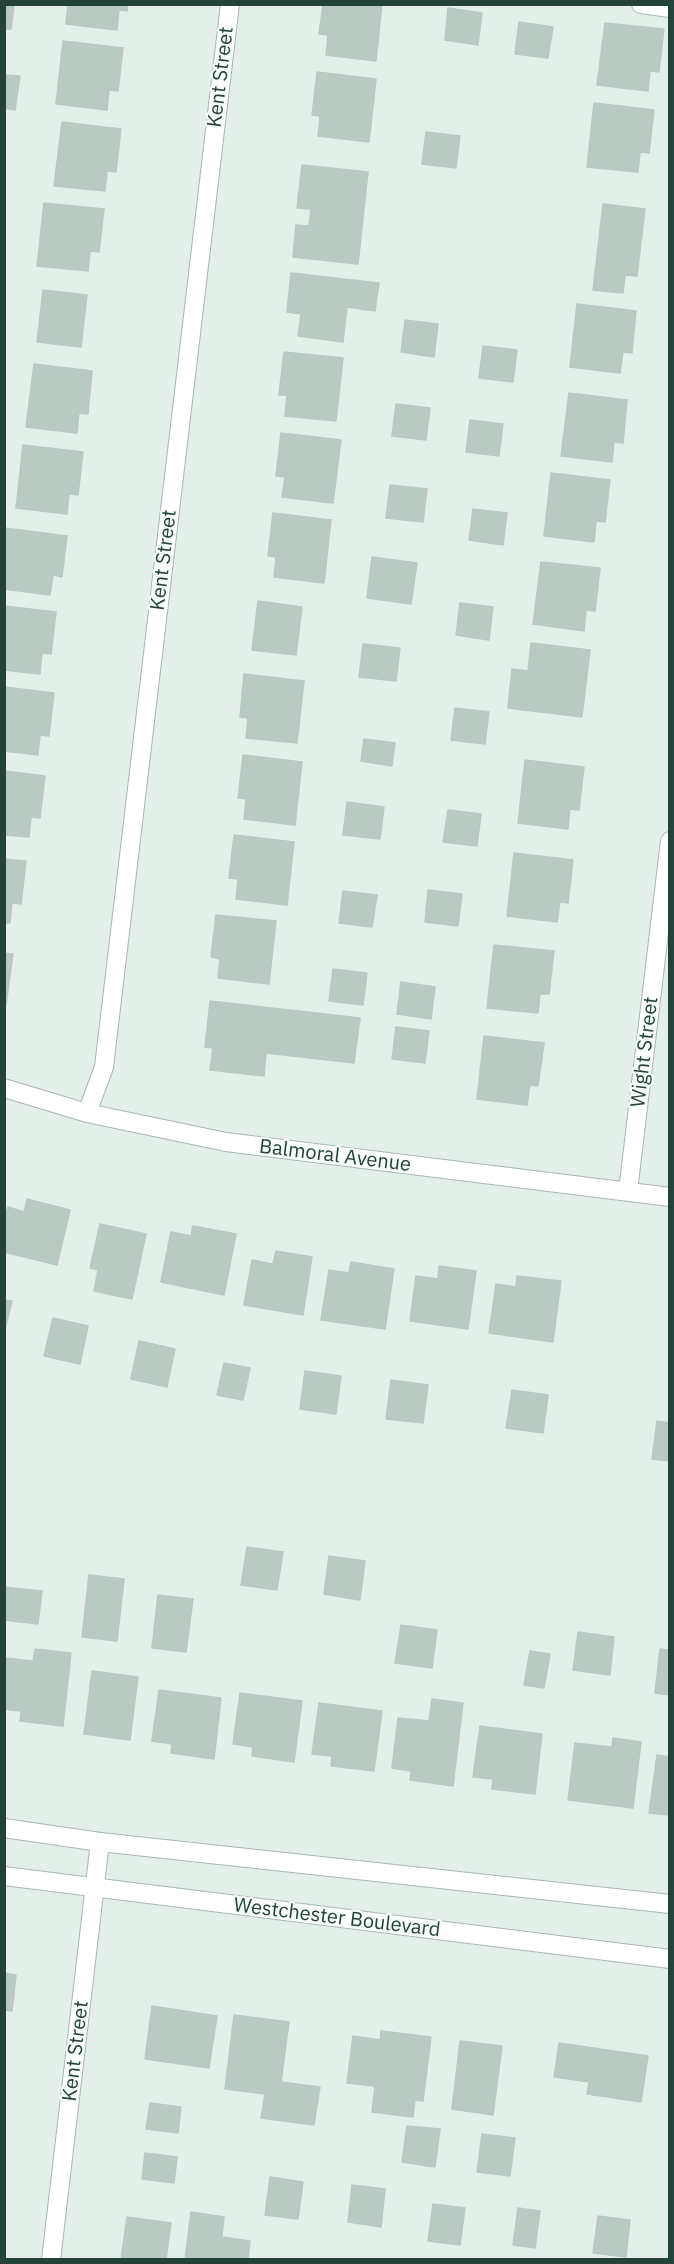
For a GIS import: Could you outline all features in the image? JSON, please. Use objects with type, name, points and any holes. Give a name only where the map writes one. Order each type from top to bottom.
[{"type":"street","name":"Kent Street","points":[[87,1113],[104,1067],[230,4]]},
{"type":"street","points":[[642,4],[669,8]]},
{"type":"street","name":"Wight Street","points":[[628,1191],[664,929],[669,841]]},
{"type":"street","name":"Balmoral Avenue","points":[[4,1088],[87,1113],[226,1142],[669,1197]]},
{"type":"street","points":[[4,1828],[100,1842],[669,1904]]},
{"type":"street","name":"Kent Street","points":[[51,2259],[100,1842]]},
{"type":"street","name":"Westchester Boulevard","points":[[4,1876],[669,1959]]},
{"type":"building","points":[[4,4],[14,5],[11,29],[4,29]]},
{"type":"building","points":[[68,4],[128,4],[127,11],[119,10],[117,30],[66,24]]},
{"type":"building","points":[[323,4],[382,4],[376,61],[326,55],[328,35],[319,34]]},
{"type":"building","points":[[448,8],[482,13],[478,45],[445,40]]},
{"type":"building","points":[[519,22],[553,27],[548,58],[515,54]]},
{"type":"building","points":[[605,23],[664,29],[659,72],[650,71],[648,91],[597,85]]},
{"type":"building","points":[[63,41],[123,48],[118,91],[109,90],[107,110],[56,104]]},
{"type":"building","points":[[317,72],[376,79],[369,142],[318,136],[320,116],[312,115]]},
{"type":"building","points":[[4,75],[20,76],[15,110],[4,108]]},
{"type":"building","points":[[594,103],[654,110],[649,153],[640,152],[638,172],[587,167]]},
{"type":"building","points":[[62,122],[121,129],[116,172],[107,171],[105,191],[54,186]]},
{"type":"building","points":[[426,132],[460,136],[456,168],[422,164]]},
{"type":"building","points":[[302,165],[368,172],[358,264],[293,257],[296,225],[309,226],[311,209],[297,208]]},
{"type":"building","points":[[44,203],[104,209],[99,252],[90,251],[88,271],[37,266]]},
{"type":"building","points":[[603,204],[645,209],[637,276],[625,275],[623,293],[593,290]]},
{"type":"building","points":[[291,273],[379,283],[375,311],[347,307],[343,342],[298,336],[301,314],[287,312]]},
{"type":"building","points":[[43,290],[87,295],[81,347],[37,342]]},
{"type":"building","points":[[577,304],[636,311],[632,353],[623,352],[620,373],[570,367]]},
{"type":"building","points":[[405,320],[438,324],[434,357],[401,352]]},
{"type":"building","points":[[483,346],[517,350],[513,382],[479,378]]},
{"type":"building","points":[[284,352],[343,358],[336,421],[285,416],[287,395],[279,395]]},
{"type":"building","points":[[34,364],[92,371],[88,414],[79,413],[77,433],[26,427]]},
{"type":"building","points":[[569,393],[627,400],[623,443],[614,442],[612,462],[561,456]]},
{"type":"building","points":[[396,404],[430,408],[426,440],[392,436]]},
{"type":"building","points":[[470,420],[503,424],[499,456],[466,452]]},
{"type":"building","points":[[281,433],[341,440],[333,503],[282,497],[285,477],[276,476]]},
{"type":"building","points":[[23,445],[83,452],[78,495],[69,494],[67,514],[16,508]]},
{"type":"building","points":[[551,473],[610,480],[605,522],[596,521],[594,542],[544,536]]},
{"type":"building","points":[[390,485],[427,489],[423,522],[386,518]]},
{"type":"building","points":[[473,509],[507,513],[503,545],[469,540]]},
{"type":"building","points":[[273,513],[331,520],[324,583],[274,577],[276,557],[268,556]]},
{"type":"building","points":[[4,528],[67,536],[62,577],[53,575],[50,595],[4,589]]},
{"type":"building","points":[[372,557],[417,563],[411,604],[367,598]]},
{"type":"building","points":[[541,562],[600,568],[595,611],[586,610],[584,631],[533,624]]},
{"type":"building","points":[[258,601],[302,607],[296,655],[252,650]]},
{"type":"building","points":[[460,603],[493,607],[489,640],[456,635]]},
{"type":"building","points":[[4,606],[56,612],[51,654],[42,653],[40,674],[4,670]]},
{"type":"building","points":[[531,643],[590,650],[582,717],[508,708],[512,669],[528,671]]},
{"type":"building","points":[[363,644],[400,648],[396,681],[359,677]]},
{"type":"building","points":[[244,674],[304,681],[297,743],[246,738],[248,718],[240,717]]},
{"type":"building","points":[[4,687],[54,693],[49,736],[40,735],[38,755],[4,751]]},
{"type":"building","points":[[455,708],[489,712],[485,744],[451,740]]},
{"type":"building","points":[[364,739],[395,743],[392,766],[361,761]]},
{"type":"building","points":[[243,755],[302,762],[295,825],[244,819],[246,799],[238,798]]},
{"type":"building","points":[[525,760],[584,767],[579,810],[570,809],[568,829],[518,823]]},
{"type":"building","points":[[4,771],[45,776],[40,818],[31,817],[29,837],[4,835]]},
{"type":"building","points":[[347,802],[384,807],[380,839],[343,835]]},
{"type":"building","points":[[448,810],[481,814],[477,846],[443,842]]},
{"type":"building","points":[[234,835],[294,842],[287,905],[236,899],[238,879],[229,878]]},
{"type":"building","points":[[514,853],[573,860],[568,903],[560,902],[557,922],[507,916]]},
{"type":"building","points":[[4,859],[26,861],[21,904],[12,903],[10,923],[4,923]]},
{"type":"building","points":[[428,890],[462,894],[458,926],[425,922]]},
{"type":"building","points":[[343,891],[377,895],[372,927],[339,923]]},
{"type":"building","points":[[216,915],[276,921],[269,984],[218,978],[220,959],[211,957]]},
{"type":"building","points":[[494,945],[554,951],[549,994],[540,994],[538,1013],[487,1008]]},
{"type":"building","points":[[4,953],[13,954],[6,1005],[4,1004]]},
{"type":"building","points":[[333,969],[367,973],[363,1005],[329,1001]]},
{"type":"building","points":[[401,982],[435,987],[431,1019],[397,1014]]},
{"type":"building","points":[[210,1001],[360,1018],[354,1063],[266,1053],[264,1076],[210,1070],[213,1048],[205,1047]]},
{"type":"building","points":[[396,1027],[429,1031],[425,1063],[392,1059]]},
{"type":"building","points":[[484,1036],[544,1043],[538,1086],[530,1085],[527,1105],[477,1099]]},
{"type":"building","points":[[27,1199],[70,1210],[57,1265],[4,1252],[4,1221],[8,1207],[24,1212]]},
{"type":"building","points":[[100,1224],[146,1234],[132,1299],[94,1291],[98,1270],[90,1268]]},
{"type":"building","points":[[193,1226],[236,1234],[224,1295],[161,1282],[171,1232],[191,1236]]},
{"type":"building","points":[[276,1251],[312,1257],[303,1315],[244,1305],[252,1260],[273,1264]]},
{"type":"building","points":[[351,1262],[394,1269],[385,1329],[321,1320],[329,1270],[349,1273]]},
{"type":"building","points":[[439,1266],[476,1271],[468,1329],[410,1321],[416,1276],[438,1279]]},
{"type":"building","points":[[517,1276],[561,1281],[553,1342],[489,1333],[496,1284],[516,1287]]},
{"type":"building","points":[[4,1300],[12,1301],[4,1333]]},
{"type":"building","points":[[53,1318],[88,1326],[80,1364],[44,1356]]},
{"type":"building","points":[[139,1341],[175,1349],[167,1387],[131,1379]]},
{"type":"building","points":[[224,1363],[250,1368],[243,1400],[217,1395]]},
{"type":"building","points":[[305,1371],[341,1376],[336,1414],[300,1409]]},
{"type":"building","points":[[391,1380],[428,1385],[423,1423],[386,1419]]},
{"type":"building","points":[[512,1390],[548,1395],[543,1433],[506,1428]]},
{"type":"building","points":[[657,1421],[670,1423],[670,1461],[652,1459]]},
{"type":"building","points":[[247,1547],[283,1552],[277,1590],[241,1585]]},
{"type":"building","points":[[329,1556],[365,1561],[360,1600],[324,1594]]},
{"type":"building","points":[[89,1575],[124,1579],[117,1641],[82,1637]]},
{"type":"building","points":[[4,1587],[42,1591],[38,1624],[4,1620]]},
{"type":"building","points":[[158,1595],[193,1599],[186,1652],[152,1648]]},
{"type":"building","points":[[401,1625],[437,1630],[432,1668],[395,1663]]},
{"type":"building","points":[[578,1632],[614,1637],[610,1675],[573,1670]]},
{"type":"building","points":[[35,1649],[71,1653],[63,1726],[20,1721],[21,1711],[4,1709],[5,1658],[33,1661]]},
{"type":"building","points":[[660,1649],[670,1650],[670,1695],[655,1693]]},
{"type":"building","points":[[530,1651],[550,1654],[544,1688],[524,1685]]},
{"type":"building","points":[[92,1671],[138,1677],[130,1740],[84,1734]]},
{"type":"building","points":[[159,1690],[221,1698],[214,1759],[171,1753],[172,1744],[152,1741]]},
{"type":"building","points":[[240,1693],[302,1701],[294,1762],[252,1756],[253,1747],[233,1744]]},
{"type":"building","points":[[432,1699],[463,1703],[453,1786],[410,1780],[411,1771],[392,1768],[398,1718],[429,1721]]},
{"type":"building","points":[[319,1703],[382,1711],[374,1771],[331,1766],[332,1756],[312,1754]]},
{"type":"building","points":[[480,1726],[542,1734],[535,1794],[492,1789],[493,1779],[473,1777]]},
{"type":"building","points":[[613,1738],[641,1742],[633,1808],[568,1800],[575,1743],[612,1747]]},
{"type":"building","points":[[657,1755],[670,1757],[670,1815],[649,1813]]},
{"type":"building","points":[[4,1973],[16,1975],[12,2011],[4,2010]]},
{"type":"building","points":[[152,2006],[217,2016],[209,2068],[145,2059]]},
{"type":"building","points":[[234,2015],[289,2022],[281,2082],[320,2087],[314,2125],[261,2118],[265,2094],[225,2089]]},
{"type":"building","points":[[381,2031],[431,2037],[423,2101],[415,2100],[413,2117],[372,2112],[375,2086],[347,2083],[353,2036],[380,2040]]},
{"type":"building","points":[[460,2041],[502,2046],[493,2115],[452,2109]]},
{"type":"building","points":[[559,2043],[648,2056],[641,2102],[587,2094],[589,2082],[554,2077]]},
{"type":"building","points":[[150,2103],[181,2107],[178,2133],[146,2129]]},
{"type":"building","points":[[407,2126],[440,2129],[435,2167],[402,2162]]},
{"type":"building","points":[[482,2134],[515,2138],[510,2176],[477,2172]]},
{"type":"building","points":[[145,2153],[177,2157],[174,2183],[142,2179]]},
{"type":"building","points":[[270,2177],[303,2182],[298,2219],[265,2215]]},
{"type":"building","points":[[352,2185],[385,2189],[381,2227],[348,2222]]},
{"type":"building","points":[[433,2204],[465,2208],[460,2245],[428,2241]]},
{"type":"building","points":[[518,2208],[540,2211],[535,2248],[513,2245]]},
{"type":"building","points":[[191,2212],[224,2217],[222,2237],[250,2241],[248,2260],[185,2260]]},
{"type":"building","points":[[598,2216],[630,2220],[626,2257],[593,2253]]},
{"type":"building","points":[[127,2217],[171,2223],[166,2260],[121,2260]]}]
